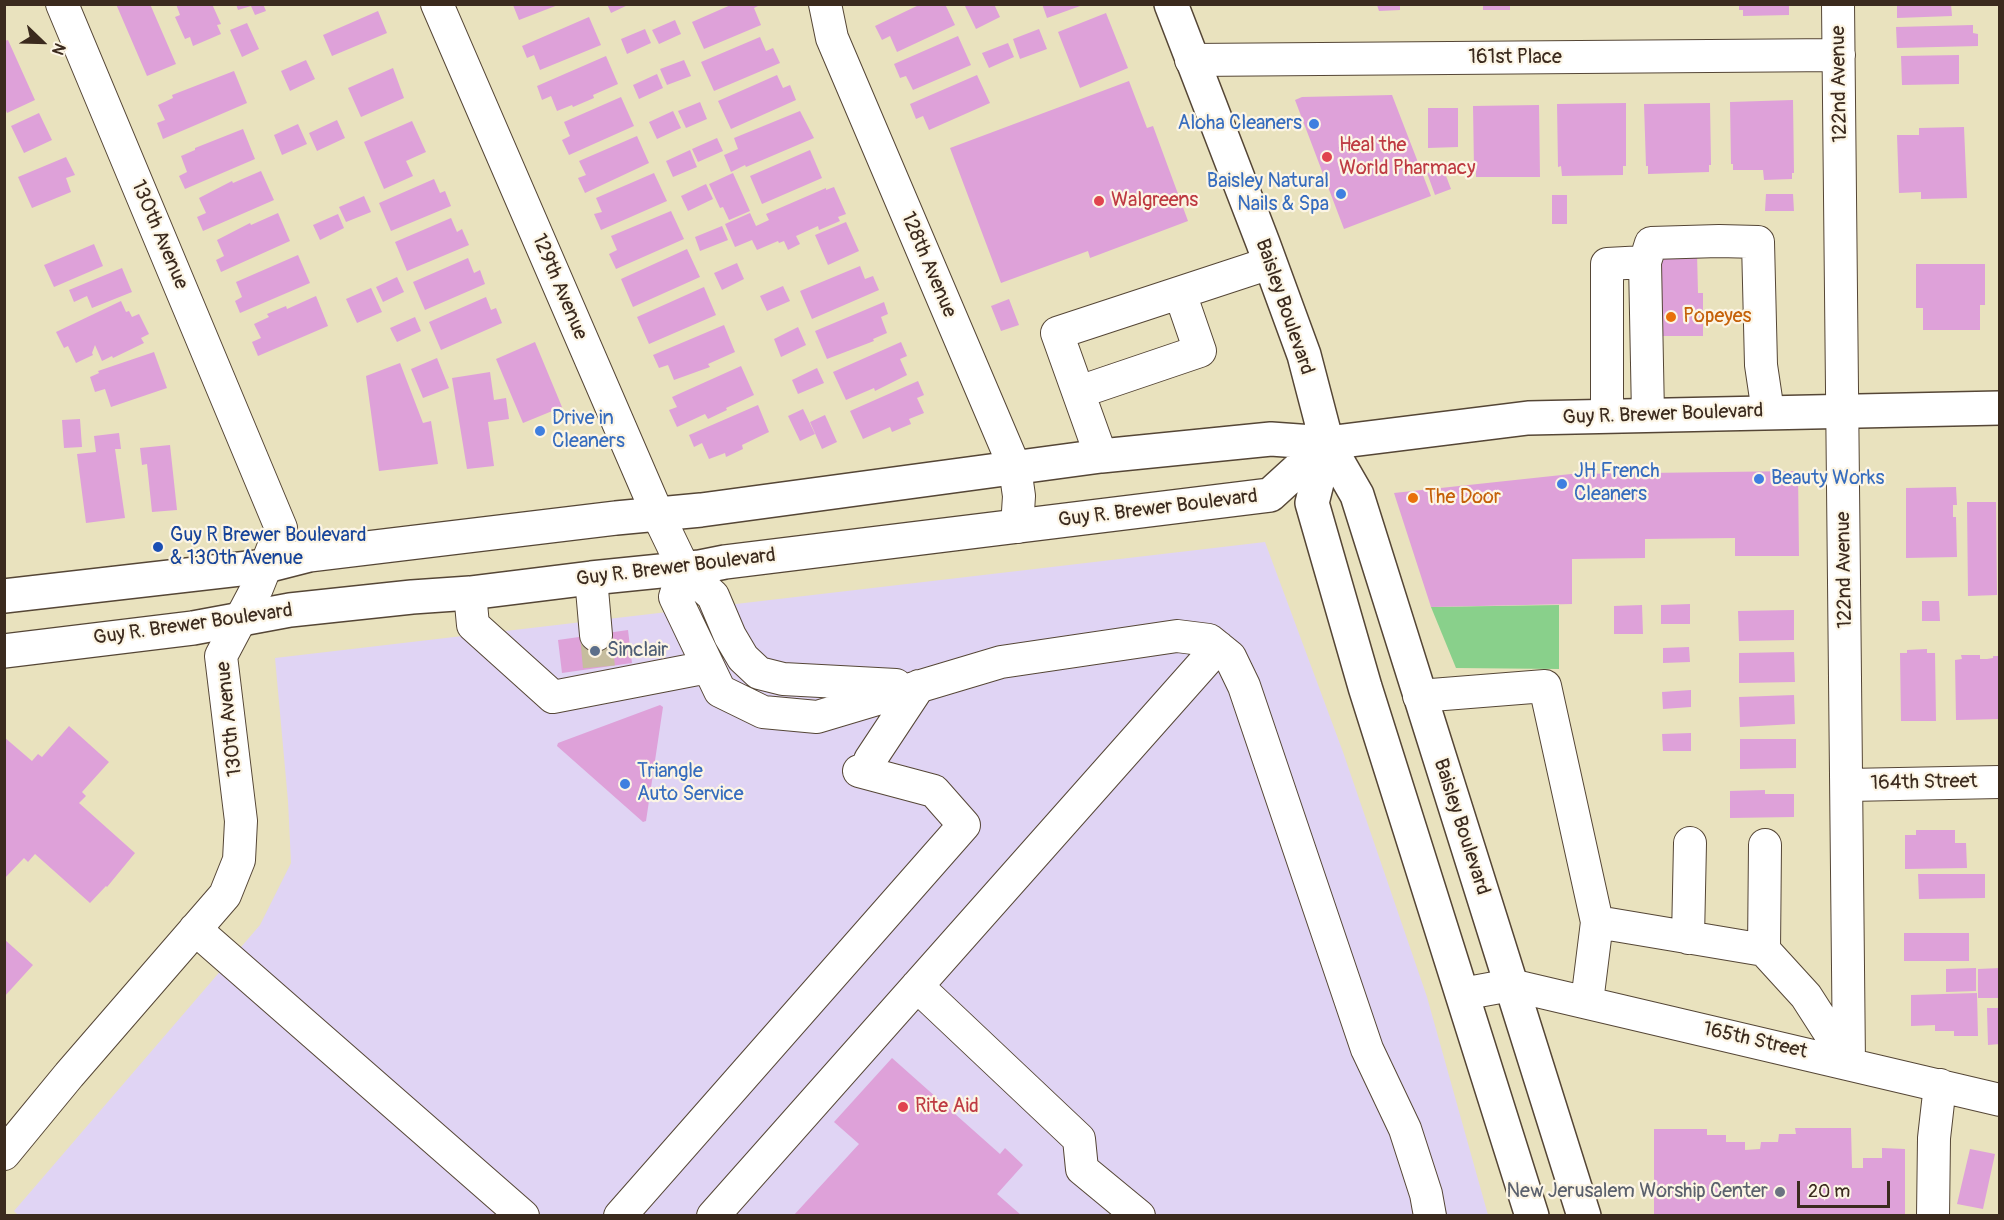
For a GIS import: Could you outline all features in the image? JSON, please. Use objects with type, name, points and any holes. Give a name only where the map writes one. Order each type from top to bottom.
[{"type":"main road","name":"Baisley Boulevard","points":[[1171,4],[1304,355],[1327,443],[1357,495],[1584,1215]]},
{"type":"main road","name":"Guy R. Brewer Boulevard","points":[[4,596],[266,566],[309,555],[658,515],[1101,456],[1271,439],[1327,443],[1528,418],[2000,408]]},
{"type":"main road","name":"Guy R. Brewer Boulevard","points":[[4,651],[193,628],[290,610],[684,569],[1270,495],[1327,443]]},
{"type":"main road","name":"Baisley Boulevard","points":[[1327,443],[1312,503],[1365,687],[1532,1215]]},
{"type":"street","name":"130th Avenue","points":[[4,1154],[76,1066],[225,895],[239,860],[241,821],[221,656],[257,588],[281,528],[62,4]]},
{"type":"street","name":"129th Avenue","points":[[437,4],[658,515],[684,569]]},
{"type":"street","name":"128th Avenue","points":[[825,4],[832,38],[1015,468],[1019,496],[1017,527]]},
{"type":"street","name":"122nd Avenue","points":[[1838,4],[1848,784],[1849,1063]]},
{"type":"street","name":"161st Place","points":[[1191,60],[1839,55]]},
{"type":"street","points":[[1648,415],[1645,262],[1651,243],[1719,241],[1758,242],[1761,365],[1768,412]]},
{"type":"street","points":[[1607,416],[1608,264],[1645,262]]},
{"type":"street","points":[[1101,456],[1057,333],[1270,263]]},
{"type":"street","points":[[1079,392],[1200,351],[1180,293]]},
{"type":"street","points":[[919,686],[783,679],[759,672],[743,657],[730,636],[713,596],[684,569],[675,597],[720,691],[763,712],[817,717],[1001,662],[1178,636],[1209,640],[1230,657],[1244,686],[1367,1049],[1405,1129],[1421,1208]]},
{"type":"street","points":[[591,578],[596,635]]},
{"type":"street","points":[[470,593],[473,625],[553,697],[600,678],[708,667]]},
{"type":"street","points":[[713,1215],[1218,647]]},
{"type":"street","points":[[620,1215],[964,825],[934,791],[864,766],[919,686]]},
{"type":"street","points":[[1419,696],[1545,686],[1597,922],[1587,1002]]},
{"type":"street","name":"164th Street","points":[[1848,784],[2000,782]]},
{"type":"street","points":[[1688,938],[1690,843]]},
{"type":"street","points":[[1764,950],[1765,845]]},
{"type":"street","points":[[1597,922],[1764,950],[1806,996],[1849,1063]]},
{"type":"street","points":[[195,929],[523,1215]]},
{"type":"street","points":[[1462,994],[1511,985]]},
{"type":"street","name":"165th Street","points":[[1511,985],[2000,1100]]},
{"type":"street","points":[[917,986],[1079,1139],[1082,1169],[1139,1215]]},
{"type":"street","points":[[1933,1215],[1934,1138],[1940,1085]]},
{"type":"shaded area","points":[[1265,542],[1343,752],[1427,997],[1488,1215],[19,1216],[14,1211],[260,925],[291,863],[288,801],[275,658]]},
{"type":"green space","points":[[1559,605],[1559,669],[1456,668],[1431,607]]},
{"type":"building","points":[[116,4],[150,4],[176,64],[147,76]]},
{"type":"building","points":[[176,4],[212,4],[221,24],[217,25],[221,34],[193,46],[190,37],[185,39],[175,17],[180,15]]},
{"type":"building","points":[[236,4],[263,4],[266,11],[255,15],[251,6],[238,10]]},
{"type":"building","points":[[607,4],[630,4],[611,13]]},
{"type":"building","points":[[733,4],[762,4],[754,8],[761,25],[704,49],[692,22]]},
{"type":"building","points":[[921,4],[945,4],[955,25],[897,52],[890,36],[882,40],[875,26]]},
{"type":"building","points":[[994,4],[1000,17],[976,29],[965,6]]},
{"type":"building","points":[[1042,4],[1083,4],[1083,5],[1047,18]]},
{"type":"building","points":[[1483,4],[1510,4],[1510,10],[1483,10]]},
{"type":"building","points":[[1739,4],[1789,4],[1789,15],[1743,16],[1743,10],[1739,10]]},
{"type":"building","points":[[1897,4],[1951,4],[1952,16],[1897,18]]},
{"type":"building","points":[[513,5],[558,5],[519,20]]},
{"type":"building","points":[[1377,5],[1400,5],[1400,10],[1379,11]]},
{"type":"building","points":[[378,11],[387,33],[332,56],[323,35]]},
{"type":"building","points":[[1106,13],[1128,68],[1080,88],[1058,32]]},
{"type":"building","points":[[589,17],[601,45],[540,70],[534,55],[527,58],[522,46]]},
{"type":"building","points":[[675,20],[681,34],[659,44],[652,30]]},
{"type":"building","points":[[247,23],[259,49],[242,57],[230,30]]},
{"type":"building","points":[[1973,25],[1973,33],[1978,34],[1978,46],[1897,48],[1896,27]]},
{"type":"building","points":[[645,29],[651,43],[627,54],[621,39]]},
{"type":"building","points":[[1039,29],[1047,49],[1020,59],[1013,39]]},
{"type":"building","points":[[958,36],[971,65],[913,90],[906,76],[900,78],[894,64]]},
{"type":"building","points":[[760,37],[766,51],[773,48],[780,63],[714,91],[701,62]]},
{"type":"building","points":[[8,40],[35,100],[7,113],[4,106],[4,41]]},
{"type":"building","points":[[1008,43],[1014,57],[989,68],[982,53]]},
{"type":"building","points":[[1959,55],[1959,84],[1902,85],[1901,56]]},
{"type":"building","points":[[606,56],[618,84],[593,95],[594,98],[557,111],[551,96],[542,100],[537,86]]},
{"type":"building","points":[[306,60],[315,79],[290,91],[281,71]]},
{"type":"building","points":[[684,60],[691,76],[667,85],[660,69]]},
{"type":"building","points":[[393,68],[404,98],[361,117],[348,88]]},
{"type":"building","points":[[234,71],[247,103],[163,139],[157,123],[165,120],[158,105],[173,98],[172,95]]},
{"type":"building","points":[[657,74],[663,88],[639,99],[633,85]]},
{"type":"building","points":[[777,75],[783,88],[790,85],[796,100],[731,129],[718,101]]},
{"type":"building","points":[[977,75],[990,103],[929,130],[923,116],[916,119],[910,104]]},
{"type":"building","points":[[1129,81],[1147,128],[1153,126],[1188,221],[1090,258],[1088,251],[1001,283],[950,148]]},
{"type":"building","points":[[1392,95],[1431,196],[1344,229],[1295,100],[1302,97]]},
{"type":"building","points":[[621,97],[634,126],[569,155],[562,140],[570,136],[564,122]]},
{"type":"building","points":[[1793,100],[1794,173],[1792,173],[1792,179],[1764,180],[1763,170],[1733,170],[1730,102]]},
{"type":"building","points":[[700,102],[707,119],[686,128],[678,111]]},
{"type":"building","points":[[1626,103],[1626,166],[1623,166],[1623,175],[1562,176],[1561,166],[1558,167],[1557,104]]},
{"type":"building","points":[[1710,103],[1711,165],[1709,165],[1709,172],[1648,174],[1644,104]]},
{"type":"building","points":[[1539,105],[1540,177],[1476,177],[1473,106]]},
{"type":"building","points":[[1428,108],[1458,108],[1458,147],[1428,148]]},
{"type":"building","points":[[673,111],[681,128],[657,139],[649,122]]},
{"type":"building","points":[[800,111],[814,138],[731,172],[724,155],[738,149],[734,138]]},
{"type":"building","points":[[39,113],[52,140],[24,153],[11,126]]},
{"type":"building","points":[[337,120],[345,138],[317,151],[309,133]]},
{"type":"building","points":[[412,121],[426,152],[406,161],[413,176],[384,189],[364,142]]},
{"type":"building","points":[[298,124],[307,144],[282,155],[274,135]]},
{"type":"building","points":[[1964,127],[1967,198],[1921,199],[1921,192],[1899,193],[1897,135],[1919,135],[1919,128]]},
{"type":"building","points":[[243,129],[255,159],[185,189],[179,176],[187,172],[181,156]]},
{"type":"building","points":[[637,136],[649,163],[585,193],[578,178],[586,175],[579,161]]},
{"type":"building","points":[[717,138],[723,151],[698,162],[692,149]]},
{"type":"building","points":[[690,150],[697,167],[673,177],[666,161]]},
{"type":"building","points":[[810,150],[822,178],[762,204],[750,176]]},
{"type":"building","points":[[66,157],[75,175],[66,178],[71,192],[32,208],[18,177]]},
{"type":"building","points":[[1443,168],[1451,189],[1435,195],[1427,173]]},
{"type":"building","points":[[261,171],[274,200],[203,231],[197,217],[206,213],[199,198],[232,181],[233,183]]},
{"type":"building","points":[[654,173],[667,201],[601,230],[594,214],[602,212],[596,198]]},
{"type":"building","points":[[733,173],[750,211],[729,220],[723,207],[720,208],[709,184]]},
{"type":"building","points":[[434,179],[440,193],[445,191],[451,206],[391,231],[379,203]]},
{"type":"building","points":[[706,184],[713,199],[688,211],[681,196]]},
{"type":"building","points":[[834,187],[846,214],[838,217],[840,221],[819,230],[818,226],[796,236],[800,244],[788,250],[784,241],[779,243],[778,241],[757,250],[752,240],[735,247],[725,224],[750,213],[756,226],[769,220],[766,214],[826,188],[826,190]]},
{"type":"building","points":[[1766,194],[1793,194],[1794,211],[1765,211]]},
{"type":"building","points":[[1552,195],[1567,195],[1567,224],[1552,224]]},
{"type":"building","points":[[364,196],[371,212],[346,222],[339,207]]},
{"type":"building","points":[[671,211],[684,239],[616,269],[609,254],[617,250],[611,236]]},
{"type":"building","points":[[278,213],[290,241],[221,272],[216,260],[224,256],[217,240],[250,223],[251,225]]},
{"type":"building","points":[[338,214],[344,228],[320,240],[313,225]]},
{"type":"building","points":[[451,218],[457,232],[462,229],[469,245],[407,271],[395,242]]},
{"type":"building","points":[[846,222],[859,251],[828,265],[815,235]]},
{"type":"building","points":[[722,226],[728,240],[700,251],[695,237]]},
{"type":"building","points":[[94,244],[103,266],[54,287],[44,265]]},
{"type":"building","points":[[687,249],[700,277],[633,307],[621,279]]},
{"type":"building","points":[[1697,253],[1698,293],[1703,293],[1703,336],[1651,336],[1656,254]]},
{"type":"building","points":[[298,255],[310,283],[240,313],[235,301],[242,297],[236,282]]},
{"type":"building","points":[[468,258],[474,273],[480,270],[485,284],[425,310],[413,282]]},
{"type":"building","points":[[737,263],[744,279],[722,290],[714,273]]},
{"type":"building","points":[[1916,264],[1985,264],[1985,305],[1980,305],[1980,330],[1923,330],[1923,308],[1916,308]]},
{"type":"building","points":[[860,266],[865,279],[873,276],[879,290],[812,319],[800,291]]},
{"type":"building","points":[[122,268],[132,292],[92,308],[87,296],[74,302],[69,290]]},
{"type":"building","points":[[397,277],[404,292],[383,302],[376,287]]},
{"type":"building","points":[[783,286],[790,301],[767,311],[760,296]]},
{"type":"building","points":[[704,287],[716,315],[649,344],[637,317]]},
{"type":"building","points":[[371,288],[382,312],[357,323],[346,299]]},
{"type":"building","points":[[316,296],[328,326],[258,356],[252,342],[261,338],[254,324],[269,317],[267,314],[286,306],[287,309]]},
{"type":"building","points":[[486,297],[491,310],[496,308],[502,323],[441,350],[429,322]]},
{"type":"building","points":[[1009,299],[1019,325],[1001,331],[991,306]]},
{"type":"building","points":[[121,301],[126,312],[129,311],[132,317],[139,314],[149,334],[141,338],[144,343],[102,361],[95,345],[93,355],[76,363],[68,346],[64,348],[56,332]]},
{"type":"building","points":[[884,302],[888,314],[881,317],[887,333],[873,339],[874,341],[827,359],[815,331]]},
{"type":"building","points":[[415,317],[421,331],[397,342],[390,328]]},
{"type":"building","points":[[724,325],[735,352],[708,364],[710,367],[674,380],[668,365],[659,368],[653,355]]},
{"type":"building","points":[[798,327],[806,345],[781,357],[774,339]]},
{"type":"building","points":[[535,342],[562,407],[523,423],[496,359]]},
{"type":"building","points":[[901,342],[907,356],[900,359],[907,375],[875,391],[874,388],[846,400],[833,372]]},
{"type":"building","points":[[154,352],[167,388],[111,407],[105,389],[95,392],[90,377],[99,373],[98,371]]},
{"type":"building","points":[[437,358],[449,388],[423,398],[411,369]]},
{"type":"building","points":[[400,363],[423,423],[431,421],[438,464],[379,471],[366,376]]},
{"type":"building","points":[[741,366],[754,395],[708,419],[705,414],[677,427],[669,410],[677,407],[672,397]]},
{"type":"building","points":[[817,368],[824,383],[798,394],[792,380]]},
{"type":"building","points":[[490,372],[494,400],[506,398],[509,419],[488,422],[494,466],[467,469],[452,378]]},
{"type":"building","points":[[918,381],[924,395],[917,398],[924,413],[909,419],[911,424],[892,432],[890,427],[863,439],[850,411]]},
{"type":"building","points":[[758,405],[769,432],[742,445],[743,449],[726,457],[725,453],[709,459],[702,443],[694,447],[689,435]]},
{"type":"building","points":[[803,409],[815,434],[800,441],[788,416]]},
{"type":"building","points":[[825,415],[837,442],[822,449],[810,422]]},
{"type":"building","points":[[80,419],[82,447],[64,448],[62,420]]},
{"type":"building","points":[[119,433],[121,449],[115,449],[125,518],[86,523],[77,454],[96,452],[94,436]]},
{"type":"building","points":[[170,445],[177,510],[152,512],[147,464],[142,465],[140,448]]},
{"type":"building","points":[[1798,471],[1799,556],[1735,556],[1735,538],[1645,539],[1645,558],[1572,559],[1572,604],[1431,607],[1394,493],[1571,474]]},
{"type":"building","points":[[1956,487],[1957,505],[1953,505],[1953,517],[1956,517],[1957,557],[1906,558],[1906,488]]},
{"type":"building","points":[[1967,502],[1996,502],[1997,595],[1968,596]]},
{"type":"building","points":[[1922,601],[1939,601],[1940,621],[1922,621]]},
{"type":"building","points":[[1690,604],[1690,624],[1661,624],[1661,605]]},
{"type":"building","points":[[1642,605],[1643,634],[1614,634],[1614,606]]},
{"type":"building","points":[[1794,610],[1794,640],[1739,641],[1738,611]]},
{"type":"building","name":"Sinclair","points":[[628,630],[632,663],[562,673],[558,640]]},
{"type":"building","points":[[1689,647],[1690,662],[1663,663],[1663,648]]},
{"type":"building","points":[[1927,649],[1927,653],[1935,653],[1936,721],[1901,721],[1900,653],[1907,653],[1907,650]]},
{"type":"building","points":[[1794,652],[1795,682],[1739,683],[1739,653]]},
{"type":"building","points":[[1961,655],[1980,655],[1980,659],[2000,656],[2000,719],[1956,720],[1955,660],[1962,659]]},
{"type":"building","points":[[1691,690],[1691,707],[1663,709],[1662,692]]},
{"type":"building","points":[[1794,695],[1795,724],[1740,727],[1739,697]]},
{"type":"building","name":"Triangle Auto Service","points":[[660,705],[663,707],[646,821],[643,822],[557,746],[558,743]]},
{"type":"building","points":[[69,726],[109,762],[82,792],[86,796],[79,803],[135,853],[107,887],[90,903],[35,854],[28,862],[24,858],[4,879],[4,737],[32,761],[38,754],[42,757]]},
{"type":"building","points":[[1691,733],[1691,751],[1663,751],[1662,734]]},
{"type":"building","points":[[1740,739],[1796,739],[1796,768],[1740,769]]},
{"type":"building","points":[[1765,790],[1765,794],[1794,794],[1794,817],[1730,818],[1730,791]]},
{"type":"building","points":[[1916,830],[1955,830],[1955,843],[1966,843],[1967,868],[1905,869],[1905,835],[1916,835]]},
{"type":"building","points":[[1918,874],[1985,874],[1985,898],[1919,899]]},
{"type":"building","points":[[1904,933],[1969,933],[1969,961],[1904,961]]},
{"type":"building","points":[[4,939],[33,965],[4,997]]},
{"type":"building","points":[[1976,968],[1976,991],[1946,992],[1946,969]]},
{"type":"building","points":[[2000,968],[2000,998],[1978,998],[1978,969]]},
{"type":"building","points":[[1977,993],[1978,1036],[1954,1036],[1954,1031],[1935,1031],[1935,1025],[1911,1026],[1911,995]]},
{"type":"building","points":[[1987,1008],[2000,1008],[2000,1044],[1988,1045]]},
{"type":"building","points":[[892,1058],[1000,1154],[1005,1148],[1023,1165],[997,1194],[1021,1215],[794,1215],[859,1144],[834,1122]]},
{"type":"building","name":"New Jerusalem Worship Center","points":[[1795,1128],[1851,1128],[1852,1168],[1863,1168],[1863,1158],[1882,1158],[1882,1148],[1905,1149],[1905,1215],[1654,1215],[1654,1129],[1707,1129],[1707,1135],[1726,1135],[1726,1142],[1745,1142],[1745,1150],[1760,1149],[1761,1142],[1778,1142],[1779,1134],[1796,1134]]},
{"type":"building","points":[[1970,1149],[1995,1154],[1983,1209],[1957,1204]]},
{"type":"tunnel","points":[[596,635],[599,668]]},
{"type":"place","name":"Aloha Cleaners","points":[[1314,124]]},
{"type":"place","name":"Heal the World Pharmacy","points":[[1327,157]]},
{"type":"place","name":"Baisley Natural Nails & Spa","points":[[1341,194]]},
{"type":"place","name":"Walgreens","points":[[1099,201]]},
{"type":"place","name":"Popeyes","points":[[1671,317]]},
{"type":"place","name":"Drive in Cleaners","points":[[540,431]]},
{"type":"place","name":"Beauty Works","points":[[1759,479]]},
{"type":"place","name":"JH French Cleaners","points":[[1562,484]]},
{"type":"place","name":"The Door","points":[[1413,498]]},
{"type":"place","name":"Guy R Brewer Boulevard & 130th Avenue","points":[[158,547]]},
{"type":"place","name":"Sinclair","points":[[595,651]]},
{"type":"place","name":"Triangle Auto Service","points":[[625,784]]},
{"type":"place","name":"Rite Aid","points":[[903,1107]]},
{"type":"place","name":"New Jerusalem Worship Center","points":[[1780,1192]]}]
